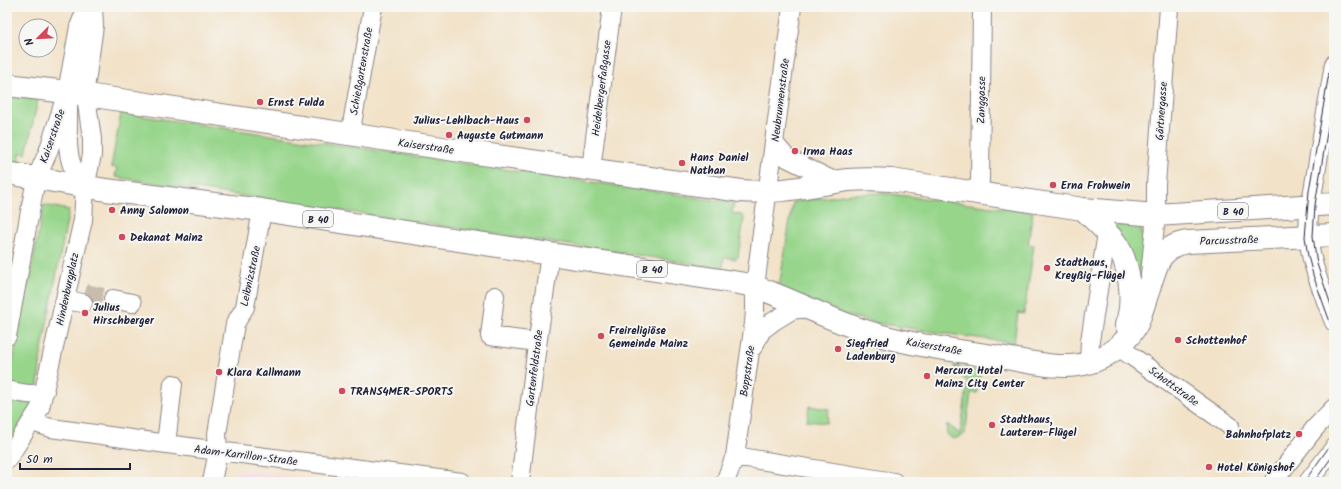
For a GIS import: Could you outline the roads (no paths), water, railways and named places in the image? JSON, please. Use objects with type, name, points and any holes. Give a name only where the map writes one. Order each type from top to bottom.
[{"type":"main road","name":"Kaiserstraße","points":[[7,85],[741,191],[768,192],[866,179],[891,180],[1083,209],[1156,215]]},
{"type":"main road","name":"Kaiserstraße","points":[[7,173],[85,187],[168,199],[262,210],[755,286],[805,308],[864,331],[909,342],[1061,367],[1089,363],[1118,347],[1134,330],[1149,287]]},
{"type":"main road","name":"B 40","points":[[1156,215],[1334,204]]},
{"type":"main road","points":[[1083,209],[1115,242],[1122,255],[1130,289],[1130,304],[1128,320],[1118,347]]},
{"type":"main road","name":"Parcusstraße","points":[[1149,287],[1155,267],[1159,260],[1167,250],[1179,243],[1334,235]]},
{"type":"street","points":[[85,187],[92,155],[92,139],[76,94],[79,26],[87,7]]},
{"type":"street","points":[[76,94],[86,78],[94,26],[93,7]]},
{"type":"street","name":"Schießgartenstraße","points":[[350,135],[373,7]]},
{"type":"street","name":"Heidelbergerfaßgasse","points":[[591,169],[612,7]]},
{"type":"street","name":"Neubrunnenstraße","points":[[768,192],[792,7]]},
{"type":"street","name":"Zanggasse","points":[[978,194],[980,180],[982,7]]},
{"type":"street","name":"Gärtnergasse","points":[[1149,287],[1156,215],[1155,190],[1169,7]]},
{"type":"street","points":[[1334,64],[1307,223],[1313,265],[1334,322]]},
{"type":"street","name":"Kaiserstraße","points":[[36,179],[76,94]]},
{"type":"street","name":"Kaiserstraße","points":[[76,94],[68,150],[69,158],[76,174],[85,187]]},
{"type":"street","points":[[775,144],[794,162],[836,182]]},
{"type":"street","points":[[7,336],[36,179]]},
{"type":"street","name":"Hindenburgplatz","points":[[7,460],[22,434],[32,422],[40,408],[75,296],[85,187]]},
{"type":"street","points":[[755,286],[768,192]]},
{"type":"street","name":"Leibnizstraße","points":[[212,482],[218,451],[217,434],[234,324],[245,307],[262,210]]},
{"type":"street","points":[[1089,363],[1090,341],[1106,233]]},
{"type":"street","name":"Gartenfeldstraße","points":[[520,482],[536,348],[550,254]]},
{"type":"street","name":"Boppstraße","points":[[725,482],[735,456],[755,310],[755,286]]},
{"type":"street","points":[[495,296],[490,336],[536,348]]},
{"type":"street","points":[[112,304],[131,308]]},
{"type":"street","points":[[748,359],[754,342],[762,330],[792,310],[805,308]]},
{"type":"street","points":[[482,331],[479,337],[480,342],[484,345],[536,348]]},
{"type":"street","name":"Schottstraße","points":[[1118,347],[1133,356],[1230,426]]},
{"type":"street","points":[[166,444],[173,384]]},
{"type":"street","points":[[7,390],[36,395],[45,391]]},
{"type":"street","points":[[1272,482],[1314,428],[1334,408]]},
{"type":"street","name":"Adam-Karrillon-Straße","points":[[32,422],[51,428],[462,482]]},
{"type":"street","points":[[1314,428],[1334,425]]},
{"type":"street","points":[[1308,482],[1334,448]]},
{"type":"street","points":[[735,456],[894,482]]},
{"type":"street","name":"Boppstraße","points":[[735,456],[738,482]]},
{"type":"tunnel","points":[[85,293],[113,299]]},
{"type":"tram line","points":[[1334,43],[1309,191],[1305,237],[1313,275],[1334,333]]},
{"type":"tram line","points":[[1334,90],[1315,205],[1313,236],[1317,264],[1334,314]]},
{"type":"tram line","points":[[1304,482],[1334,440]]},
{"type":"tram line","points":[[1314,482],[1334,454]]},
{"type":"place","name":"Ernst Fulda","points":[[260,102]]},
{"type":"place","name":"Julius-Lehlbach-Haus","points":[[527,120]]},
{"type":"place","name":"Auguste Gutmann","points":[[449,135]]},
{"type":"place","name":"Irma Haas","points":[[795,151]]},
{"type":"place","name":"Hans Daniel Nathan","points":[[682,163]]},
{"type":"place","name":"Erna Frohwein","points":[[1053,185]]},
{"type":"place","name":"Anny Salomon","points":[[112,210]]},
{"type":"place","name":"Dekanat Mainz","points":[[122,237]]},
{"type":"place","name":"Stadthaus, Kreyßig-Flügel","points":[[1047,268]]},
{"type":"place","name":"Julius Hirschberger","points":[[85,313]]},
{"type":"place","name":"Freireligiöse Gemeinde Mainz","points":[[601,336]]},
{"type":"place","name":"Schottenhof","points":[[1178,340]]},
{"type":"place","name":"Siegfried Ladenburg","points":[[838,349]]},
{"type":"place","name":"Klara Kallmann","points":[[219,372]]},
{"type":"place","name":"Mercure Hotel Mainz City Center","points":[[927,376]]},
{"type":"place","name":"TRANS4MER-SPORTS","points":[[342,391]]},
{"type":"place","name":"Stadthaus, Lauteren-Flügel","points":[[992,425]]},
{"type":"place","name":"Bahnhofplatz","points":[[1299,434]]},
{"type":"place","name":"Hotel Königshof","points":[[1209,467]]}]
